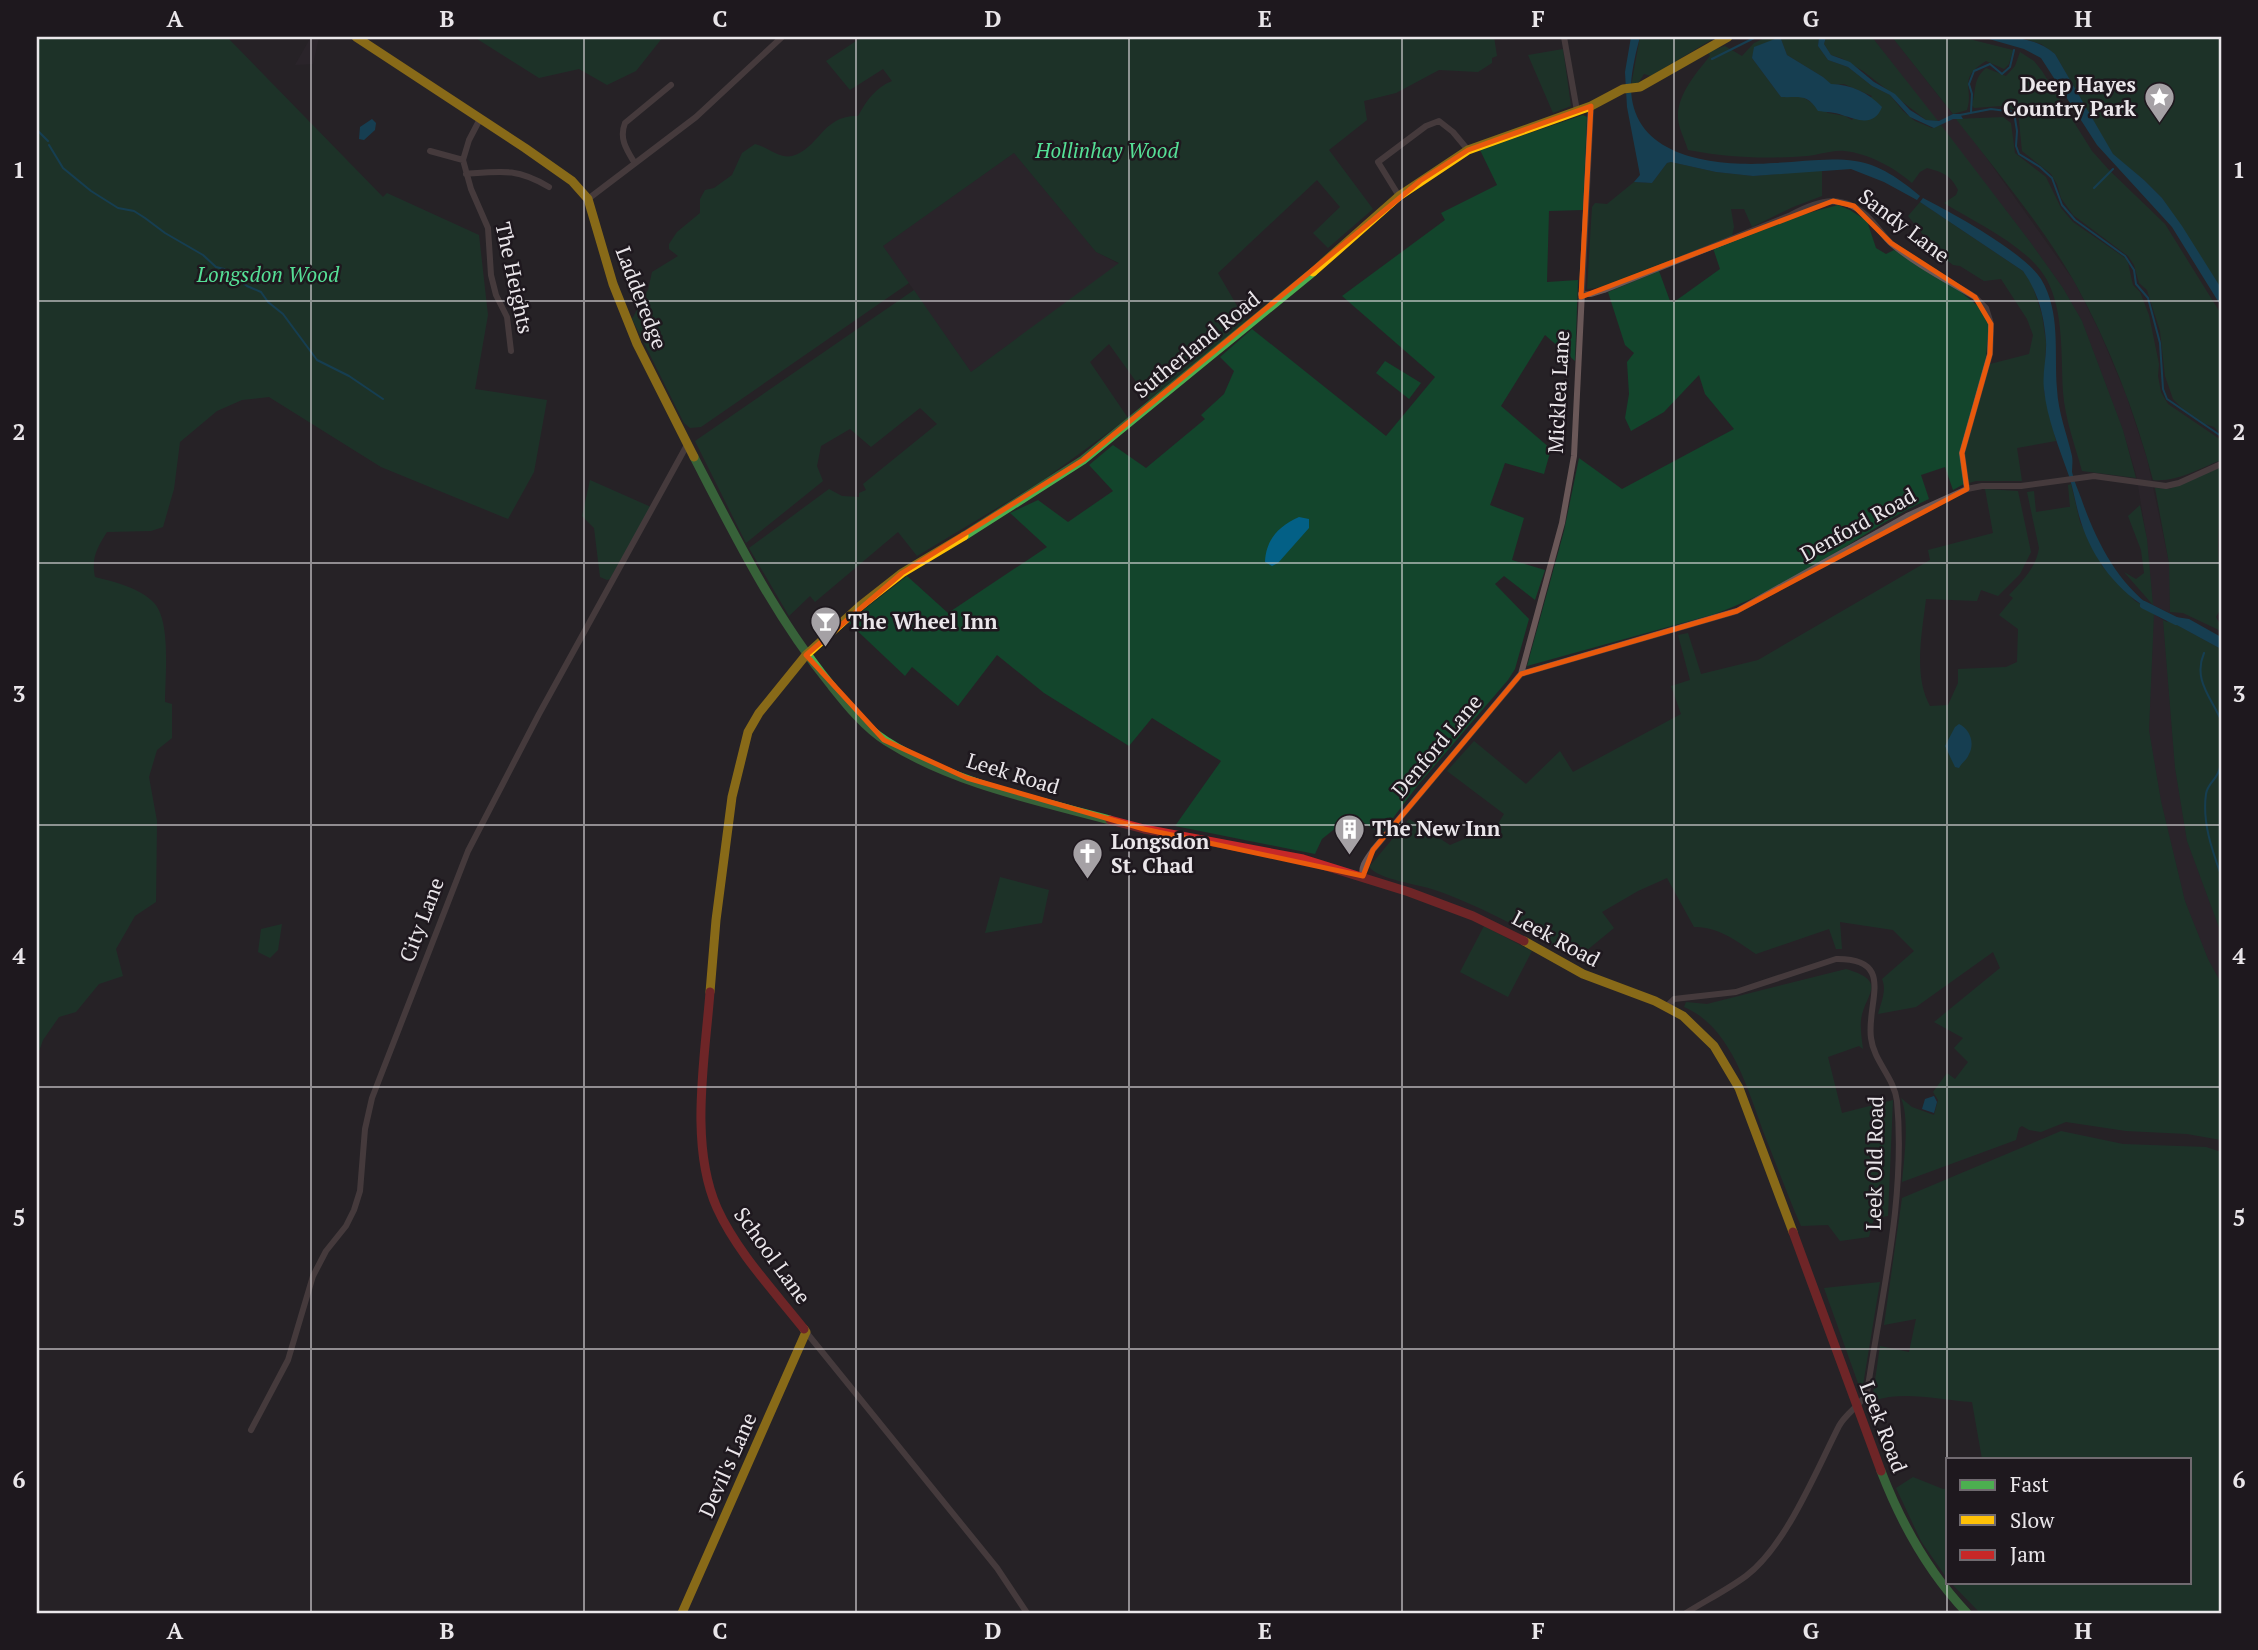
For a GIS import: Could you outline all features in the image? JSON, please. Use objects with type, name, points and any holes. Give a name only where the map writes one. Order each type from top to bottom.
[{"type":"main road","name":"Ladderedge","points":[[356,37],[572,181],[588,199],[613,284],[637,344],[753,571],[806,655]]},
{"type":"main road","name":"Sutherland Road","points":[[806,655],[860,606],[902,573],[1083,460],[1279,301],[1399,196],[1468,150],[1591,106],[1623,89],[1636,88],[1728,37]]},
{"type":"main road","name":"Leek Road","points":[[806,655],[866,726],[904,752],[936,767],[1017,795],[1144,829],[1303,859],[1363,877],[1473,916],[1583,974],[1667,1006],[1699,1029],[1729,1068],[1739,1088],[1884,1480],[1910,1533],[1936,1575],[1967,1613]]},
{"type":"main road","name":"School Lane","points":[[806,655],[759,713],[748,732],[738,764],[716,920],[699,1118],[708,1177],[717,1207],[737,1242],[806,1332]]},
{"type":"main road","name":"Devil's Lane","points":[[682,1613],[806,1332]]},
{"type":"street","points":[[588,199],[696,117],[782,37]]},
{"type":"street","points":[[1564,37],[1577,111]]},
{"type":"street","points":[[634,162],[624,145],[622,131],[625,123],[671,85]]},
{"type":"street","name":"Micklea Lane","points":[[1521,674],[1562,523],[1574,456],[1591,106]]},
{"type":"street","points":[[430,151],[463,160],[469,140],[480,119]]},
{"type":"street","points":[[1399,196],[1378,162],[1426,126],[1439,121],[1453,132],[1468,150]]},
{"type":"street","name":"The Heights","points":[[463,160],[488,228],[491,275],[496,295],[507,317],[511,351]]},
{"type":"street","points":[[466,174],[507,171],[531,176],[550,187]]},
{"type":"street","name":"Sandy Lane","points":[[1581,294],[1604,290],[1791,215],[1807,206],[1833,201],[1854,206],[1870,219],[1891,243],[1975,297],[1986,309],[1992,324],[1990,354],[1962,453],[1967,489]]},
{"type":"street","name":"City Lane","points":[[251,1430],[288,1360],[313,1276],[326,1251],[346,1226],[354,1210],[360,1191],[365,1129],[372,1098],[468,850],[687,444]]},
{"type":"street","name":"Denford Road","points":[[1521,674],[1737,611],[1907,516],[1967,489],[2094,477],[2158,485],[2179,483],[2221,464]]},
{"type":"street","name":"Denford Lane","points":[[1363,877],[1365,862],[1373,850],[1521,674]]},
{"type":"street","name":"Leek Old Road","points":[[1667,1006],[1674,999],[1736,992],[1836,958],[1850,958],[1864,964],[1872,973],[1877,986],[1870,1036],[1874,1054],[1894,1083],[1897,1099],[1897,1185],[1889,1261],[1867,1393],[1840,1423],[1826,1455],[1780,1538],[1747,1575],[1686,1613]]},
{"type":"street","name":"School Lane","points":[[806,1332],[997,1568],[1027,1613]]},
{"type":"highlighted area","points":[[1591,106],[1581,297],[1833,201],[1854,206],[1891,243],[1975,297],[1991,324],[1990,354],[1962,453],[1967,489],[1737,611],[1521,674],[1373,850],[1363,876],[1144,829],[967,778],[884,740],[806,655],[902,573],[1083,460],[1420,181],[1468,150]]},
{"type":"shaded area","points":[[311,37],[319,37],[313,64],[295,65]]},
{"type":"shaded area","points":[[1872,37],[1892,37],[1980,149],[2074,281],[2126,395],[2147,459],[2169,563],[2170,613],[2153,605],[2147,539],[2136,474],[2123,430],[2082,321],[2063,288],[2031,243]]},
{"type":"shaded area","points":[[1014,153],[1096,252],[1119,264],[971,372],[883,246]]},
{"type":"shaded area","points":[[2154,614],[2163,620],[2175,768],[2187,841],[2221,933],[2221,983],[2208,959],[2185,901],[2161,801],[2149,730]]},
{"type":"green space","name":"Longsdon Wood","points":[[37,37],[227,37],[383,197],[387,193],[479,235],[488,315],[475,389],[547,400],[534,472],[508,519],[381,467],[269,397],[242,400],[217,411],[180,442],[174,489],[163,527],[151,531],[107,532],[96,553],[95,577],[127,586],[149,598],[160,613],[165,637],[165,702],[172,704],[172,738],[157,750],[149,777],[157,821],[156,902],[135,916],[116,949],[123,976],[99,984],[76,1012],[59,1017],[43,1040],[37,1057]]},
{"type":"green space","points":[[474,37],[663,37],[636,71],[607,85],[579,69],[539,78]]},
{"type":"green space","name":"Hollinhay Wood","points":[[862,37],[1494,37],[1497,56],[1492,58],[1492,63],[1478,72],[1439,70],[1396,93],[1364,101],[1367,120],[1329,150],[1373,209],[1328,248],[1313,233],[1340,207],[1317,180],[1218,273],[1247,323],[1150,401],[1109,344],[1090,362],[1128,418],[1042,481],[917,556],[898,532],[815,602],[810,596],[789,616],[749,548],[829,489],[842,496],[859,497],[859,493],[866,490],[863,484],[937,424],[920,408],[871,447],[850,429],[821,446],[817,466],[823,481],[746,543],[695,441],[914,290],[971,372],[1119,263],[1096,252],[1014,153],[883,246],[909,283],[701,427],[690,428],[684,423],[632,319],[648,290],[652,272],[678,256],[669,249],[669,244],[677,232],[700,213],[700,199],[705,190],[714,188],[732,175],[742,153],[755,144],[783,156],[801,152],[828,126],[846,117],[858,116],[872,95],[892,81],[883,69],[850,90],[826,61]]},
{"type":"green space","points":[[1640,37],[1716,37],[1651,76],[1644,74],[1639,82],[1631,86]]},
{"type":"green space","points":[[1767,37],[1819,37],[1818,46],[1828,60],[1848,67],[1872,86],[1890,95],[1915,121],[1932,128],[1941,125],[2031,243],[2063,288],[2082,321],[2123,430],[2136,478],[2082,471],[2066,412],[2059,320],[2047,280],[2027,256],[2014,246],[1944,203],[1956,195],[1958,190],[1946,175],[1927,168],[1920,172],[1912,183],[1881,162],[1844,151],[1762,158],[1688,150],[1679,125],[1679,109],[1689,84],[1710,56],[1708,52],[1725,46],[1742,56],[1754,43]],"holes":[[[1781,39],[1787,55],[1823,77],[1831,85],[1844,84],[1872,96],[1852,120],[1828,113],[1801,96],[1781,97],[1752,58],[1755,47]]]},
{"type":"green space","points":[[1826,37],[1872,37],[1938,121],[1926,120],[1863,71],[1831,55],[1824,44]]},
{"type":"green space","points":[[1892,37],[1961,37],[2013,50],[2009,64],[2004,69],[1986,61],[1977,67],[1969,78],[1967,110],[1953,114]]},
{"type":"green space","name":"Deep Hayes Country Park","points":[[2019,37],[2221,37],[2221,288],[2162,198],[2113,155],[2055,54],[2041,44]]},
{"type":"green space","points":[[1563,49],[1571,106],[1553,113],[1528,55]]},
{"type":"green space","points":[[2020,52],[2034,61],[2042,71],[2092,151],[2165,224],[2221,314],[2221,434],[2173,399],[2165,376],[2160,331],[2147,290],[2139,283],[2134,265],[2128,256],[2073,215],[2061,198],[2051,174],[2022,151],[2018,111],[2001,106],[1974,108],[1972,105],[1977,81],[1982,72],[1986,68],[2006,76],[2015,66]]},
{"type":"green space","points":[[1583,115],[1587,117],[1583,210],[1549,211],[1547,282],[1578,280],[1575,361],[1545,335],[1501,406],[1551,449],[1544,474],[1505,463],[1490,505],[1524,518],[1512,560],[1545,570],[1535,600],[1504,576],[1495,584],[1529,619],[1515,669],[1418,785],[1381,834],[1352,815],[1322,839],[1315,854],[1175,826],[1221,761],[1152,718],[1129,746],[1044,693],[997,655],[958,706],[912,667],[905,676],[848,622],[907,576],[948,613],[1047,547],[1010,513],[1038,500],[1068,522],[1113,491],[1089,465],[1113,445],[1146,468],[1205,419],[1201,415],[1224,394],[1234,371],[1220,357],[1252,329],[1386,436],[1435,377],[1342,296],[1445,220],[1441,213],[1497,185],[1480,150]]},
{"type":"green space","points":[[2003,117],[2011,123],[2015,153],[2046,177],[2061,208],[2073,222],[2125,258],[2133,285],[2140,292],[2149,315],[2159,364],[2161,392],[2168,404],[2221,440],[2221,460],[2179,477],[2153,480],[2120,379],[2075,283],[2034,220],[1956,119]]},
{"type":"green space","points":[[1667,163],[1716,172],[1753,176],[1822,170],[1822,196],[1752,227],[1744,209],[1731,209],[1734,227],[1732,236],[1606,287],[1587,289],[1592,207],[1595,203],[1607,204],[1634,182],[1652,183]]},
{"type":"green space","points":[[1920,202],[2023,271],[2032,284],[2042,315],[2046,342],[2044,391],[2056,441],[2017,448],[2022,481],[1969,483],[1964,461],[1990,364],[2029,354],[2033,335],[2027,319],[2001,279],[1984,281],[1960,266],[1953,265],[1937,252],[1908,216]]},
{"type":"green space","points":[[1838,205],[1867,221],[1876,248],[1886,254],[1894,250],[1956,288],[1984,311],[1989,325],[1985,367],[1960,450],[1964,484],[1953,490],[1945,467],[1921,475],[1929,499],[1760,595],[1715,614],[1527,666],[1564,531],[1579,458],[1622,489],[1734,429],[1705,394],[1699,375],[1664,412],[1631,431],[1625,418],[1629,394],[1627,362],[1634,353],[1625,345],[1608,292],[1659,271],[1670,301],[1674,302],[1720,269],[1713,248]]},
{"type":"green space","points":[[1385,361],[1421,383],[1409,399],[1376,373]]},
{"type":"green space","points":[[2221,467],[2218,546],[2221,608],[2216,617],[2221,631],[2183,613],[2170,612],[2169,563],[2155,488],[2169,489]]},
{"type":"green space","points":[[590,480],[651,507],[607,580],[600,577],[594,528],[582,516]]},
{"type":"green space","points":[[2071,484],[2080,522],[2102,566],[2135,601],[2154,614],[2149,730],[2161,801],[2185,901],[2208,959],[2221,983],[2221,1140],[2066,1122],[2041,1132],[2022,1126],[2016,1140],[1902,1182],[1906,1128],[1901,1098],[1912,1107],[1934,1115],[1938,1100],[1933,1092],[1947,1073],[1955,1079],[1968,1062],[1954,1048],[1963,1038],[1934,1022],[2000,968],[1993,952],[1916,1007],[1878,1014],[1884,992],[1882,979],[1914,951],[1893,930],[1840,922],[1842,949],[1836,949],[1829,929],[1756,954],[1719,932],[1694,927],[1667,878],[1602,912],[1614,928],[1586,951],[1587,964],[1475,906],[1435,890],[1382,875],[1369,867],[1409,819],[1450,845],[1476,834],[1489,839],[1504,814],[1447,771],[1474,741],[1526,784],[1560,751],[1573,772],[1681,714],[1671,686],[1690,680],[1678,635],[1688,633],[1701,674],[1758,660],[1930,560],[1928,550],[1993,533],[1985,489],[2018,491],[2031,552],[2020,574],[1998,596],[1981,590],[1977,601],[1926,599],[1920,654],[1922,681],[1930,706],[1948,705],[1958,683],[1958,669],[2006,667],[2017,662],[2018,629],[1999,615],[2013,598],[2009,595],[2028,574],[2039,548],[2027,492],[2034,491],[2036,512],[2070,507],[2068,485]]},
{"type":"green space","points":[[2140,505],[2147,539],[2153,605],[2124,572],[2136,579],[2144,573],[2141,550],[2128,516]]},
{"type":"green space","points":[[2163,620],[2168,620],[2221,649],[2221,933],[2187,841],[2175,768]]},
{"type":"green space","points":[[1000,877],[1049,890],[1042,923],[985,933]]},
{"type":"green space","points":[[282,924],[278,950],[270,958],[258,952],[261,929]]},
{"type":"green space","points":[[1484,926],[1532,951],[1508,997],[1460,972]]},
{"type":"green space","points":[[1846,969],[1867,979],[1871,990],[1861,1020],[1863,1049],[1859,1046],[1828,1057],[1842,1113],[1893,1100],[1888,1216],[1874,1218],[1869,1237],[1840,1241],[1828,1225],[1801,1226],[1736,1062],[1715,1029],[1701,1016],[1684,1007],[1686,1002],[1707,1004]]},
{"type":"green space","points":[[2061,1131],[2123,1144],[2206,1147],[2221,1152],[2221,1613],[1980,1613],[1952,1584],[2192,1584],[2192,1458],[1982,1458],[1972,1402],[1909,1396],[1872,1401],[1880,1346],[1909,1352],[1916,1319],[1884,1325],[1902,1198]]},
{"type":"green space","points":[[1880,1282],[1863,1385],[1859,1386],[1824,1288]]},
{"type":"green space","points":[[1913,1477],[1946,1488],[1946,1577],[1921,1541],[1896,1488]]},
{"type":"water","points":[[1631,37],[1640,37],[1631,84],[1634,109],[1645,129],[1661,143],[1681,154],[1729,163],[1835,159],[1855,161],[1873,165],[1920,196],[1917,200],[1884,182],[1851,169],[1753,176],[1716,172],[1671,162],[1667,163],[1652,183],[1634,182],[1640,175],[1627,107],[1625,72]]},
{"type":"water","points":[[1819,37],[1826,37],[1824,44],[1831,55],[1850,62],[1926,120],[1939,121],[1953,114],[1960,114],[1963,119],[1953,119],[1934,128],[1910,117],[1890,95],[1872,86],[1848,67],[1828,60],[1818,46]]},
{"type":"water","points":[[1982,37],[2030,41],[2055,54],[2113,154],[2162,198],[2182,226],[2221,288],[2221,306],[2172,227],[2097,145],[2041,58],[2024,49]]},
{"type":"water","points":[[1781,39],[1787,55],[1831,84],[1859,90],[1871,98],[1882,107],[1879,113],[1870,120],[1860,120],[1818,111],[1806,99],[1781,97],[1752,58],[1754,47]]},
{"type":"water","points":[[372,119],[376,123],[375,130],[364,140],[359,139],[360,127]]},
{"type":"water","points":[[1923,198],[2004,245],[2041,279],[2052,305],[2058,398],[2072,456],[2075,482],[2108,558],[2128,585],[2153,611],[2129,595],[2108,574],[2086,535],[2048,411],[2044,383],[2044,322],[2028,279],[2023,271],[1920,202]]},
{"type":"water","points":[[1299,517],[1309,519],[1309,528],[1278,563],[1272,566],[1265,562],[1268,547],[1275,534]]},
{"type":"water","points":[[2169,616],[2189,619],[2221,637],[2221,649],[2168,620]]},
{"type":"water","points":[[1959,724],[1969,733],[1972,745],[1959,768],[1955,767],[1945,746]]},
{"type":"water","points":[[1934,1096],[1937,1102],[1934,1113],[1922,1109],[1925,1099]]},
{"type":"waterway","points":[[1712,59],[1756,37]]},
{"type":"waterway","points":[[1971,112],[1972,94],[1969,84],[1974,71],[1990,64],[2002,74],[2010,67],[2014,50]]},
{"type":"waterway","points":[[1960,115],[1991,109],[2014,112],[2019,154],[2052,178],[2062,205],[2075,220],[2125,256],[2134,270],[2136,284],[2148,298],[2160,343],[2163,389],[2167,399],[2221,436]]},
{"type":"waterway","points":[[37,130],[48,141]]},
{"type":"waterway","points":[[49,145],[63,168],[91,191],[118,208],[134,211],[203,255],[216,267],[224,269],[247,286],[261,292],[268,302],[283,314],[317,360],[349,376],[383,399]]},
{"type":"waterway","points":[[2094,188],[2113,169]]},
{"type":"waterway","points":[[2221,521],[2221,535]]},
{"type":"waterway","points":[[2144,605],[2176,621]]},
{"type":"waterway","points":[[2204,653],[2200,671],[2202,679],[2221,720]]},
{"type":"waterway","points":[[2221,760],[2219,772],[2207,790],[2205,804],[2209,836],[2221,875]]},
{"type":"traffic: fast","points":[[964,536],[1083,460],[1313,272]]},
{"type":"traffic: fast","points":[[694,457],[756,574],[791,631],[836,692],[870,729],[911,756],[966,779],[1110,820]]},
{"type":"traffic: fast","points":[[1881,1471],[1917,1546],[1940,1581],[1967,1613]]},
{"type":"traffic: slow","points":[[356,37],[525,148],[572,181],[588,199],[613,284],[637,344],[694,457]]},
{"type":"traffic: slow","points":[[1313,272],[1399,196],[1468,150],[1591,106],[1623,89],[1640,87],[1728,37]]},
{"type":"traffic: slow","points":[[710,992],[716,920],[732,797],[748,732],[759,713],[806,655],[860,606],[902,573],[964,536]]},
{"type":"traffic: slow","points":[[1524,941],[1583,974],[1655,1001],[1683,1016],[1714,1046],[1739,1088],[1793,1232]]},
{"type":"traffic: slow","points":[[682,1613],[806,1332],[804,1329]]},
{"type":"traffic: jam","points":[[1110,820],[1303,859],[1409,892],[1473,916],[1524,941]]},
{"type":"traffic: jam","points":[[710,992],[701,1101],[703,1157],[708,1183],[717,1208],[735,1240],[804,1329]]},
{"type":"traffic: jam","points":[[1793,1232],[1881,1471]]},
{"type":"place","name":"Deep Hayes Country Park","points":[[2159,124]]},
{"type":"place","name":"The Wheel Inn","points":[[825,649]]},
{"type":"place","name":"The New Inn","points":[[1349,856]]},
{"type":"place","name":"Longsdon St. Chad","points":[[1088,881]]}]
